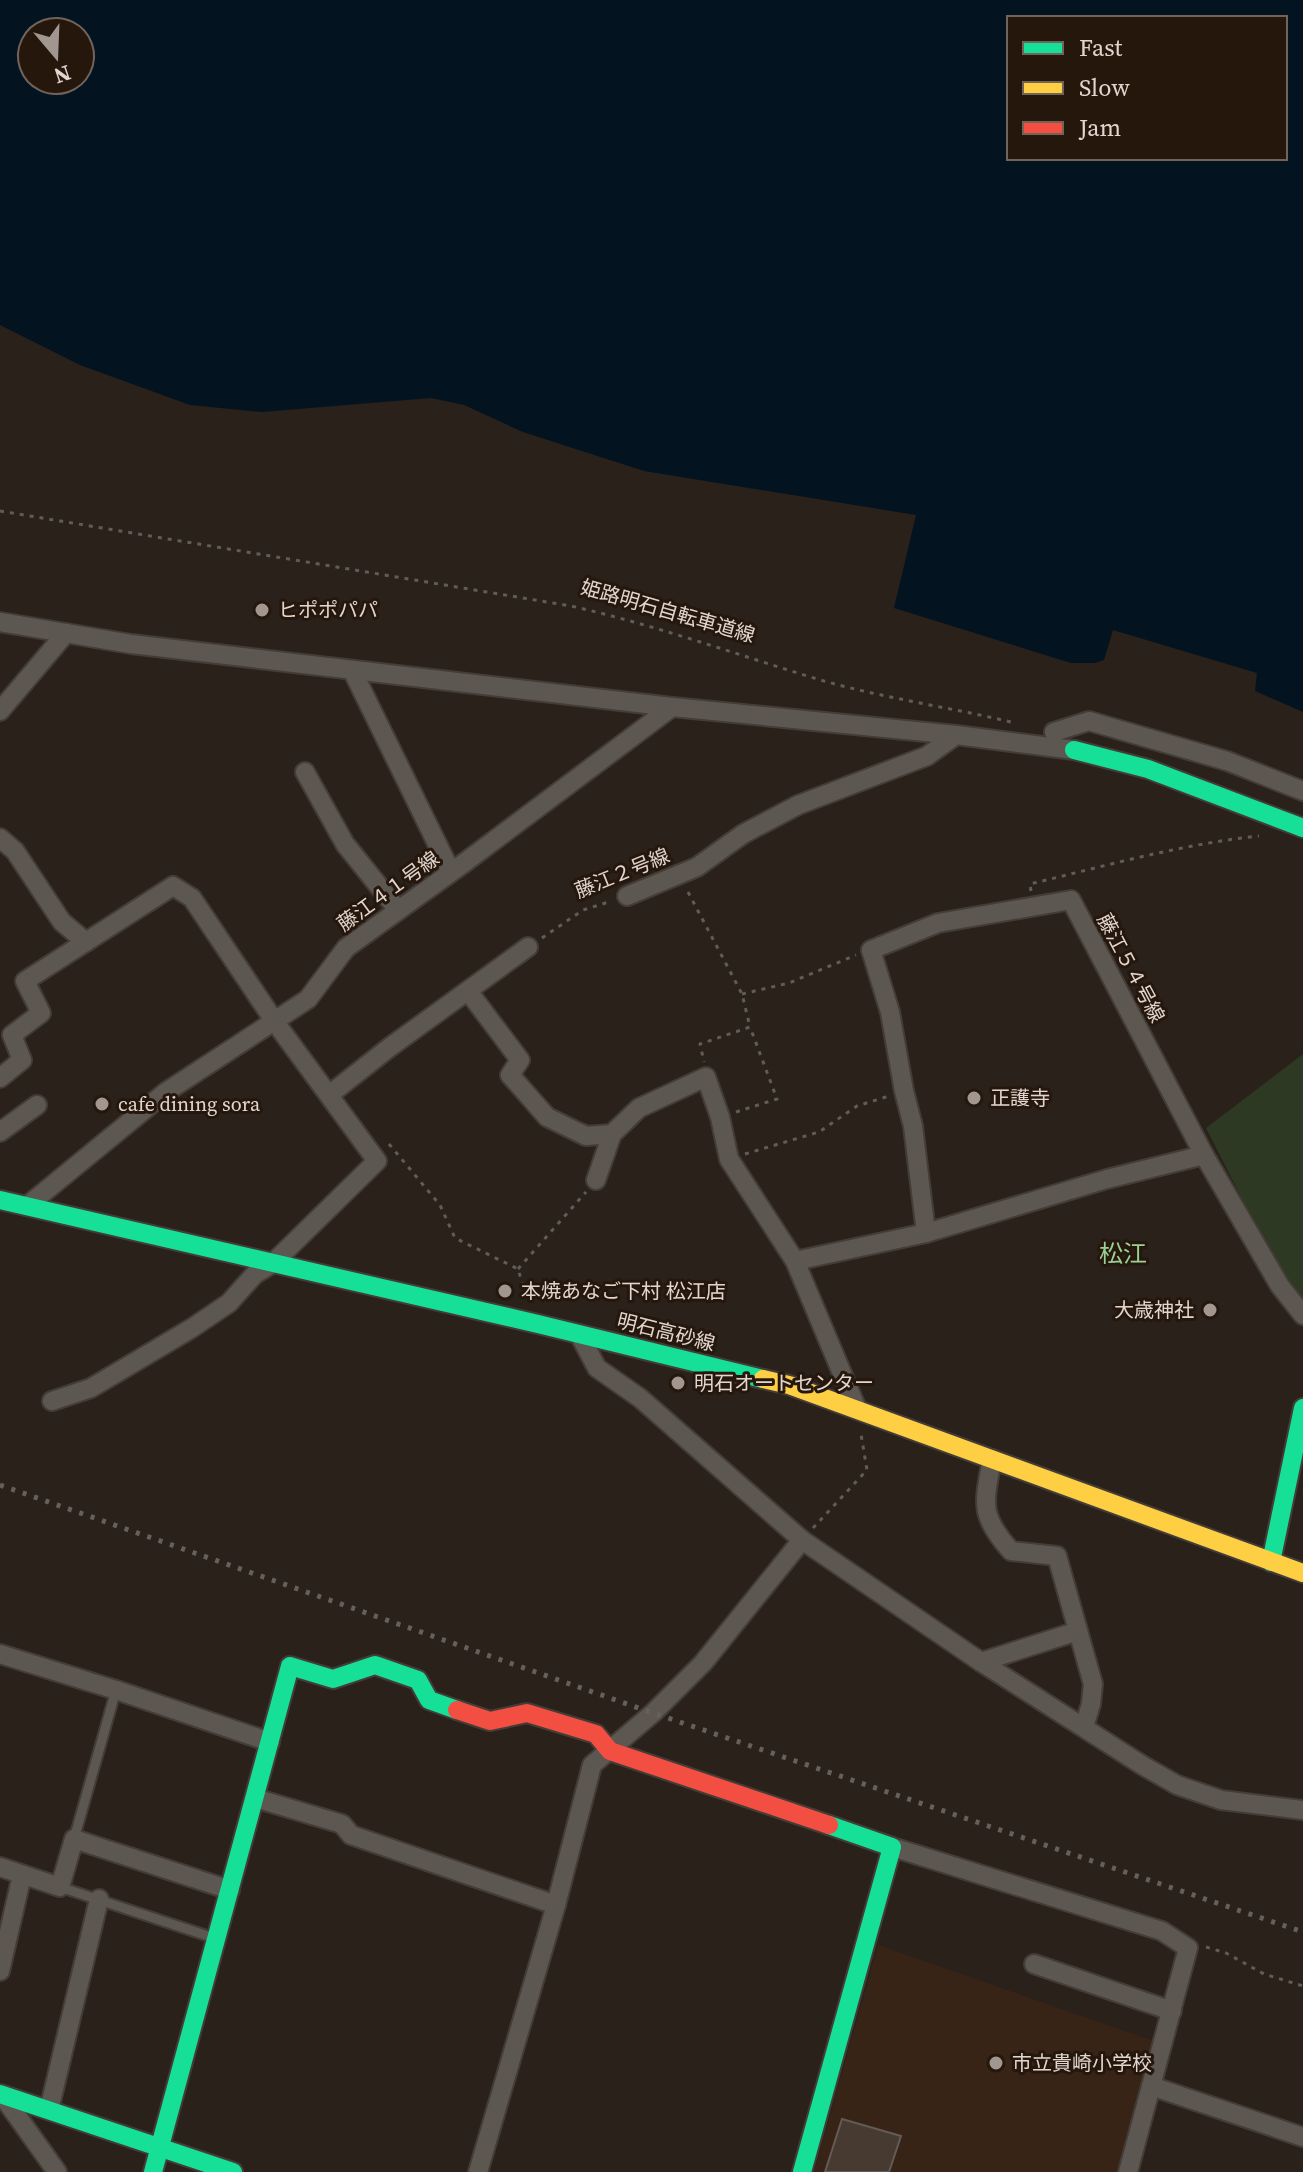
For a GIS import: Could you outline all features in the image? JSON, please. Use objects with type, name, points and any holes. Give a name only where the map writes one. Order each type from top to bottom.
[{"type":"street","points":[[0,622],[131,644],[1074,750],[1148,769],[1303,828]]},
{"type":"street","points":[[0,711],[66,633]]},
{"type":"street","points":[[352,670],[451,872]]},
{"type":"street","name":"藤江４１号線","points":[[27,1206],[166,1092],[308,999],[346,948],[672,707]]},
{"type":"street","points":[[1054,732],[1089,721],[1227,761],[1303,791]]},
{"type":"street","name":"藤江２号線","points":[[627,896],[697,867],[743,834],[798,805],[927,756],[956,735]]},
{"type":"street","points":[[305,772],[345,844],[398,910]]},
{"type":"street","points":[[0,838],[15,851],[62,922],[86,942]]},
{"type":"street","points":[[0,1078],[22,1060],[12,1035],[41,1013],[25,981],[173,886],[192,898],[275,1022],[377,1161],[273,1263],[255,1274],[229,1303],[91,1388],[52,1401]]},
{"type":"street","name":"藤江５４号線","points":[[871,950],[938,923],[1071,900],[1204,1155]]},
{"type":"street","points":[[329,1095],[528,947]]},
{"type":"street","points":[[871,950],[890,1012],[913,1126],[926,1233]]},
{"type":"street","points":[[468,991],[520,1060],[510,1075],[547,1117],[586,1136],[612,1134]]},
{"type":"street","points":[[596,1180],[612,1134],[639,1108],[706,1077],[720,1117],[729,1159],[795,1261],[857,1409]]},
{"type":"street","points":[[0,1132],[37,1105]]},
{"type":"street","points":[[795,1261],[926,1233],[1107,1179],[1204,1155],[1280,1286],[1303,1315]]},
{"type":"street","name":"明石高砂線","points":[[0,1200],[789,1385],[1303,1573]]},
{"type":"street","points":[[579,1334],[597,1368],[640,1398],[802,1540],[981,1662],[1177,1785],[1221,1800],[1303,1810]]},
{"type":"street","points":[[1271,1562],[1303,1408]]},
{"type":"street","points":[[992,1459],[984,1503],[994,1532],[1011,1551],[1057,1556],[1093,1684],[1084,1727]]},
{"type":"street","points":[[478,2172],[556,1905],[592,1765],[653,1713],[703,1663],[802,1540]]},
{"type":"street","points":[[981,1662],[1078,1631]]},
{"type":"street","points":[[0,1654],[270,1742]]},
{"type":"street","points":[[153,2172],[290,1666],[333,1679],[375,1665],[418,1680],[429,1700],[490,1721],[527,1713],[596,1734],[610,1751],[892,1847],[1162,1931],[1188,1948],[1128,2172]]},
{"type":"street","points":[[255,1798],[342,1824],[351,1835],[556,1905]]},
{"type":"street","points":[[0,1867],[60,1887],[74,1839],[230,1890]]},
{"type":"street","points":[[802,2172],[892,1847]]},
{"type":"street","points":[[0,1971],[22,1875]]},
{"type":"street","points":[[49,2110],[99,1899]]},
{"type":"street","points":[[1034,1964],[1172,2011]]},
{"type":"street","points":[[1151,2086],[1303,2137]]},
{"type":"street","points":[[1,2094],[233,2172]]},
{"type":"street","points":[[1,2094],[57,2172]]},
{"type":"lane","points":[[74,1839],[116,1690]]},
{"type":"lane","points":[[60,1887],[217,1939]]},
{"type":"path","name":"姫路明石自転車道線","points":[[0,511],[571,606],[669,631],[819,679],[884,696],[1054,732]]},
{"type":"path","points":[[1033,906],[1030,884],[1180,849],[1258,836],[1270,838]]},
{"type":"path","points":[[678,874],[742,994],[750,1027],[777,1099],[720,1117]]},
{"type":"path","name":"藤江２号線","points":[[528,947],[583,910],[627,896]]},
{"type":"path","points":[[742,994],[789,983],[871,950]]},
{"type":"path","points":[[706,1077],[700,1044],[750,1027]]},
{"type":"path","points":[[729,1159],[819,1132],[857,1106],[904,1091]]},
{"type":"path","points":[[389,1144],[440,1205],[455,1238],[518,1269],[524,1293]]},
{"type":"path","points":[[518,1269],[596,1180]]},
{"type":"path","points":[[802,1540],[867,1470],[857,1409]]},
{"type":"path","points":[[1188,1948],[1193,1940],[1226,1953],[1264,1974],[1303,1986]]},
{"type":"shaded area","name":"市立貴崎小学校","points":[[878,1945],[1156,2042],[1119,2172],[814,2172]]},
{"type":"green space","points":[[1303,1054],[1303,1300],[1272,1258],[1206,1128]]},
{"type":"water","points":[[0,0],[1303,0],[1303,712],[1255,691],[1257,673],[1113,630],[1104,660],[1071,663],[894,608],[916,515],[644,471],[523,432],[464,405],[431,398],[262,412],[190,405],[80,365],[0,325]]},
{"type":"building","points":[[842,2119],[901,2136],[889,2172],[825,2172]]},
{"type":"railway","points":[[0,1485],[653,1713],[1303,1932]]},
{"type":"traffic: fast","points":[[1074,750],[1148,769],[1303,828]]},
{"type":"traffic: fast","points":[[0,1200],[763,1379]]},
{"type":"traffic: fast","points":[[1271,1562],[1303,1408]]},
{"type":"traffic: fast","points":[[153,2172],[290,1666],[333,1679],[375,1665],[418,1680],[429,1700],[457,1710]]},
{"type":"traffic: fast","points":[[802,2172],[892,1847],[829,1825]]},
{"type":"traffic: fast","points":[[0,2094],[233,2172]]},
{"type":"traffic: slow","points":[[763,1379],[789,1385],[1303,1573]]},
{"type":"traffic: jam","points":[[457,1710],[490,1721],[527,1713],[596,1734],[610,1751],[829,1825]]},
{"type":"place","name":"ヒポポパパ","points":[[262,610]]},
{"type":"place","name":"正護寺","points":[[974,1098]]},
{"type":"place","name":"cafe dining sora","points":[[102,1104]]},
{"type":"place","name":"本焼あなご下村 松江店","points":[[505,1291]]},
{"type":"place","name":"大歳神社","points":[[1210,1310]]},
{"type":"place","name":"明石オートセンター","points":[[678,1383]]},
{"type":"place","name":"市立貴崎小学校","points":[[996,2063]]},
{"type":"district","name":"松江","points":[[1123,1254]]}]
